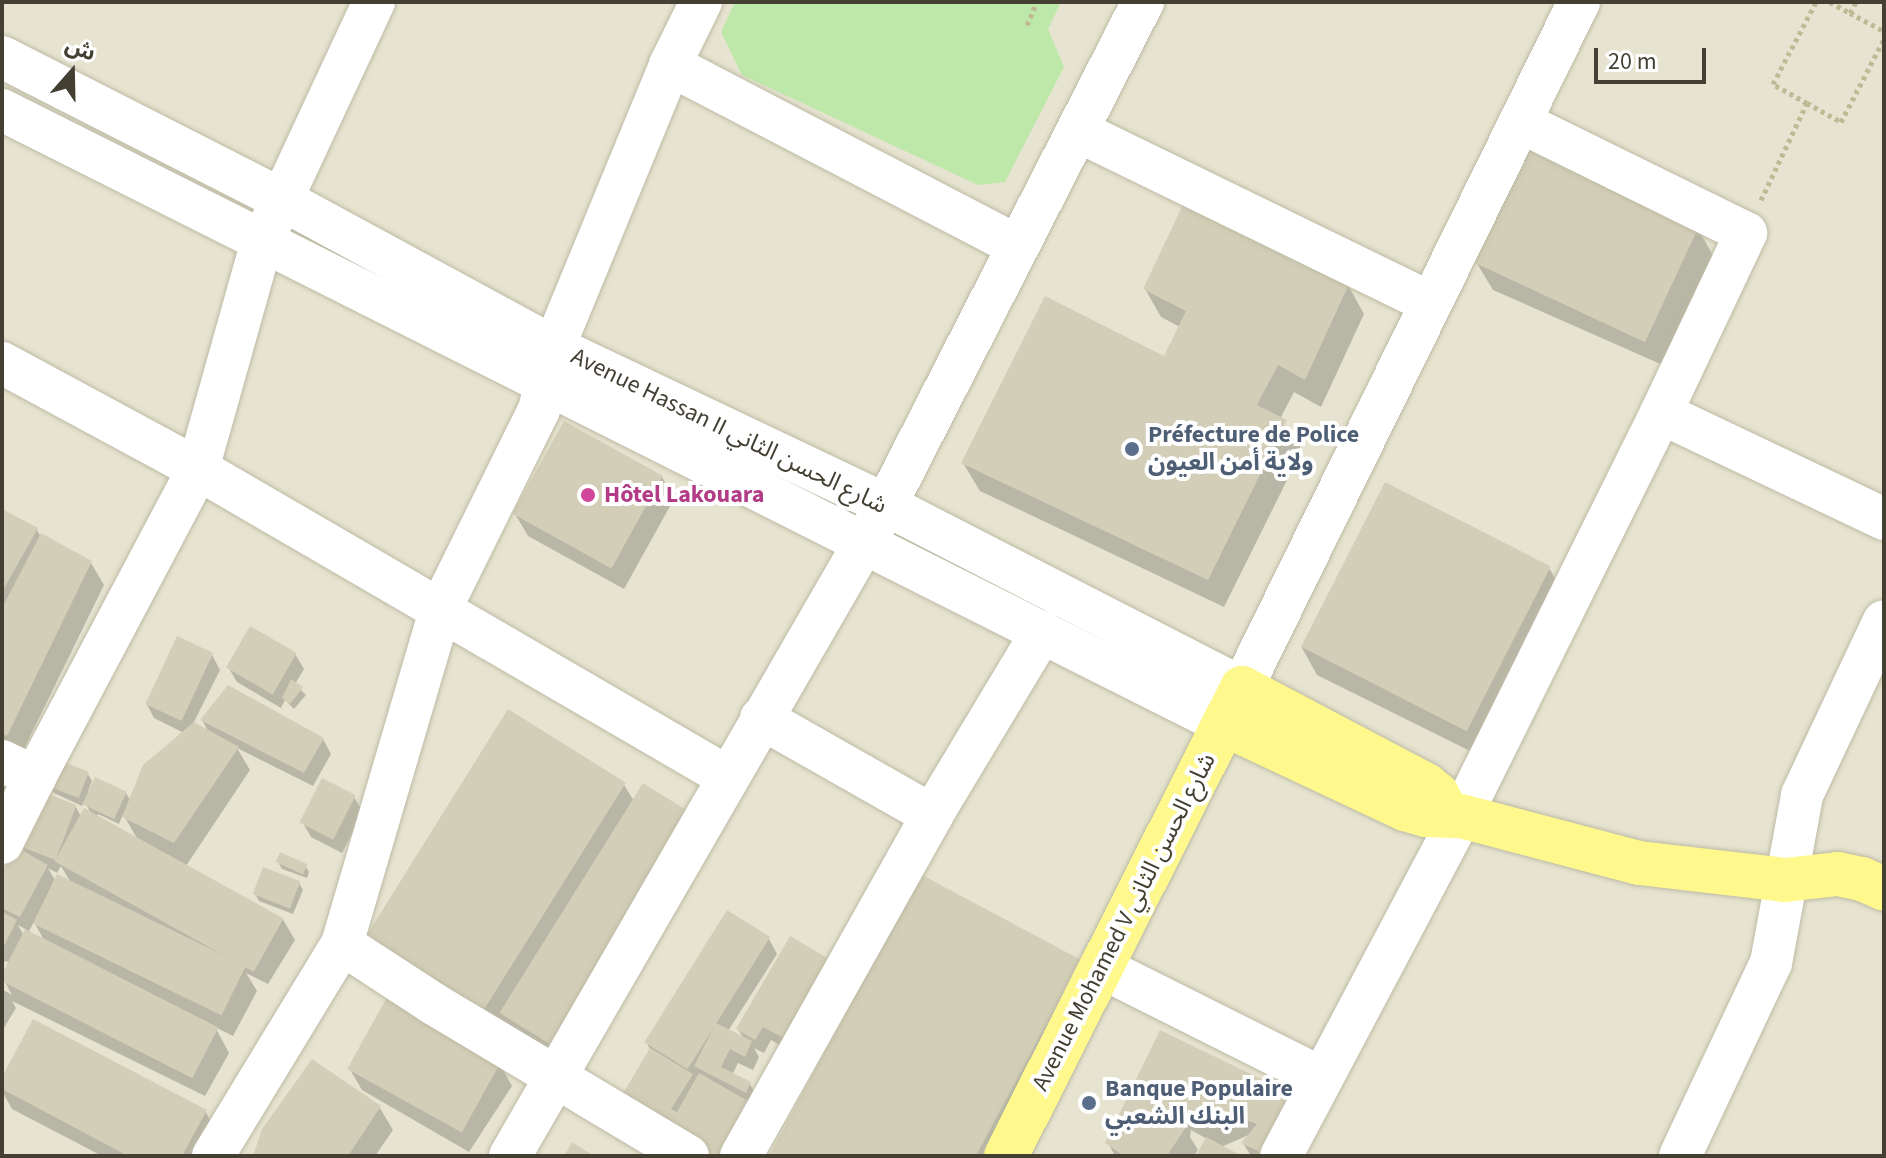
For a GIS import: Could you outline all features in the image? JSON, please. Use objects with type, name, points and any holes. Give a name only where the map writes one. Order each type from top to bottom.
[{"type":"main road","name":"Avenue Hassan II شارع الحسن الثاني","points":[[1233,706],[1405,809],[1426,815],[1454,814],[1639,863],[1785,880],[1838,874],[1862,879],[1884,889]]},
{"type":"main road","name":"Avenue Mohamed V شارع الحسن الثاني","points":[[1006,1156],[1233,706]]},
{"type":"street","points":[[2,843],[19,769],[198,469],[262,242],[374,2]]},
{"type":"street","points":[[213,1156],[342,944],[440,610],[539,410],[551,365],[670,65],[701,2]]},
{"type":"street","points":[[510,1156],[726,776],[886,505],[1143,2]]},
{"type":"street","points":[[1233,706],[1579,2]]},
{"type":"street","name":"Avenue Hassan II شارع الحسن الثاني","points":[[2,57],[283,200],[551,365],[865,543],[1042,632],[1233,706]]},
{"type":"street","points":[[670,65],[1017,246]]},
{"type":"street","name":"Avenue Hassan II شارع الحسن الثاني","points":[[2,110],[262,242],[886,505],[1233,706]]},
{"type":"street","points":[[1281,1156],[1661,413],[1746,233],[1520,122]]},
{"type":"street","points":[[1078,131],[1429,302]]},
{"type":"street","points":[[2,363],[198,469],[726,776]]},
{"type":"street","points":[[1661,413],[1884,519]]},
{"type":"street","points":[[1680,1156],[1771,963],[1802,795],[1884,621]]},
{"type":"street","points":[[741,1156],[932,815],[1042,632]]},
{"type":"street","points":[[761,718],[932,815]]},
{"type":"street","points":[[342,944],[554,1078],[688,1156]]},
{"type":"street","points":[[1102,968],[1322,1078]]},
{"type":"path","points":[[1027,25],[1037,2]]},
{"type":"path","points":[[1816,2],[1773,84],[1841,122],[1884,39]]},
{"type":"path","points":[[1830,2],[1884,31]]},
{"type":"path","points":[[1850,13],[1856,2]]},
{"type":"path","points":[[1746,233],[1807,103]]},
{"type":"shaded area","points":[[2,2],[1884,2],[1884,1156],[2,1156]]},
{"type":"green space","points":[[735,2],[1061,2],[1048,29],[1064,67],[1005,182],[978,185],[742,75],[721,32]]},
{"type":"building","points":[[1525,145],[1699,226],[1645,342],[1471,261]]},
{"type":"building","points":[[1187,196],[1349,284],[1305,380],[1278,365],[1257,405],[1287,420],[1208,580],[961,463],[1045,296],[1164,356],[1186,311],[1143,289]]},
{"type":"building","name":"Hôtel Lakouara","points":[[564,421],[663,476],[611,568],[513,514]]},
{"type":"building","points":[[1385,482],[1551,566],[1467,731],[1301,647]]},
{"type":"building","points":[[2,509],[38,528],[2,592]]},
{"type":"building","points":[[41,533],[92,561],[7,736],[2,733],[2,608]]},
{"type":"building","points":[[250,626],[297,653],[273,695],[226,668]]},
{"type":"building","points":[[177,636],[213,653],[182,721],[145,704]]},
{"type":"building","points":[[291,679],[303,687],[290,704],[282,698]]},
{"type":"building","points":[[228,685],[324,738],[304,773],[200,720]]},
{"type":"building","points":[[508,709],[626,783],[480,1016],[362,942]]},
{"type":"building","points":[[194,722],[239,747],[174,843],[122,817],[143,765]]},
{"type":"building","points":[[58,760],[89,772],[79,798],[48,786]]},
{"type":"building","points":[[95,777],[127,792],[114,819],[82,804]]},
{"type":"building","points":[[322,778],[356,795],[333,840],[299,823]]},
{"type":"building","points":[[643,783],[694,815],[550,1045],[499,1013]]},
{"type":"building","points":[[43,792],[77,805],[55,860],[22,847]]},
{"type":"building","points":[[84,808],[283,919],[254,972],[54,861]]},
{"type":"building","points":[[16,847],[48,865],[20,917],[2,908],[2,873]]},
{"type":"building","points":[[280,852],[307,864],[303,874],[276,862]]},
{"type":"building","points":[[263,867],[300,881],[290,908],[253,894]]},
{"type":"building","points":[[57,874],[246,966],[222,1015],[33,923]]},
{"type":"building","points":[[920,874],[1081,960],[976,1156],[769,1156]]},
{"type":"building","points":[[727,910],[770,937],[688,1069],[644,1042]]},
{"type":"building","points":[[2,912],[17,920],[2,950]]},
{"type":"building","points":[[25,929],[218,1028],[192,1078],[2,981],[2,974]]},
{"type":"building","points":[[790,936],[841,966],[796,1045],[763,1027],[755,1040],[736,1029]]},
{"type":"building","points":[[386,999],[501,1063],[462,1132],[347,1069]]},
{"type":"building","points":[[33,1019],[207,1110],[182,1156],[128,1156],[2,1089],[2,1077]]},
{"type":"building","points":[[716,1023],[752,1041],[745,1057],[730,1049],[721,1067],[751,1082],[746,1093],[694,1066]]},
{"type":"building","points":[[1160,1030],[1294,1095],[1266,1155],[1241,1143],[1257,1124],[1233,1115],[1208,1126],[1179,1109],[1177,1122],[1186,1127],[1167,1156],[1124,1156],[1105,1143]]},
{"type":"building","points":[[650,1048],[693,1074],[671,1109],[677,1112],[699,1073],[755,1105],[726,1156],[714,1156],[619,1100]]},
{"type":"building","points":[[312,1059],[381,1106],[348,1156],[253,1156],[262,1129]]},
{"type":"building","points":[[1206,1137],[1242,1156],[1196,1156]]},
{"type":"building","points":[[572,1142],[594,1156],[564,1156]]},
{"type":"place","name":"Préfecture de Police ولاية أمن العيون","points":[[1132,449]]},
{"type":"place","name":"Hôtel Lakouara","points":[[588,495]]},
{"type":"place","name":"Banque Populaire البنك الشعبي","points":[[1089,1103]]}]
